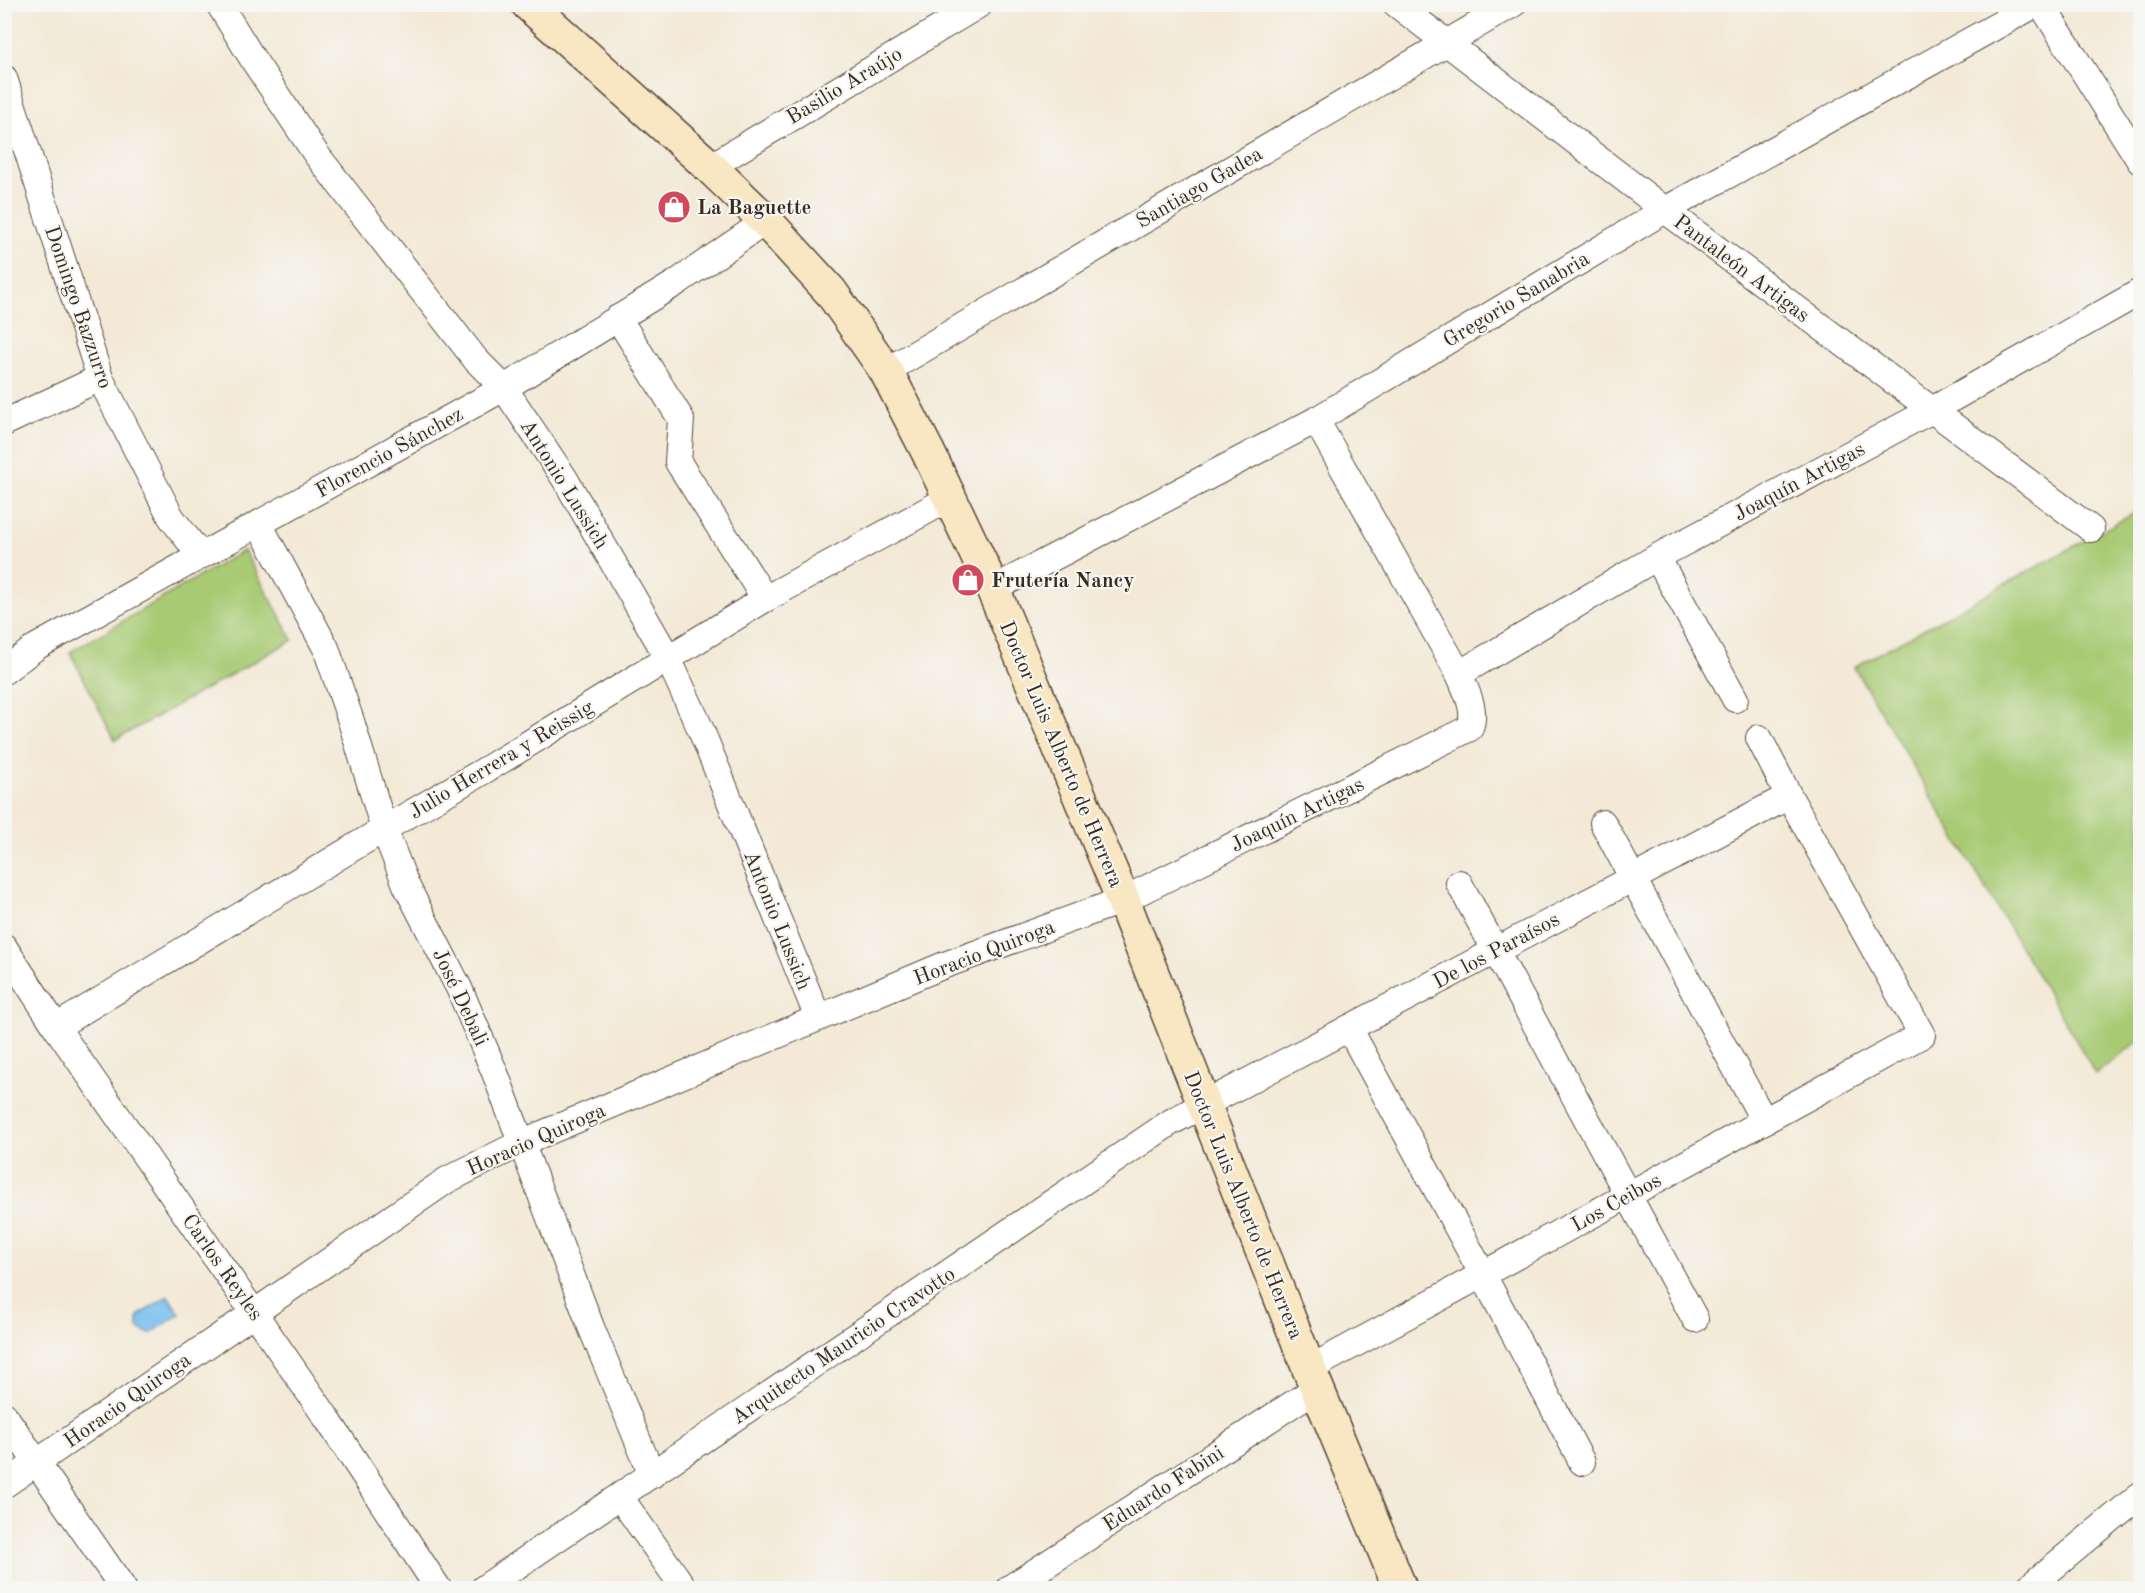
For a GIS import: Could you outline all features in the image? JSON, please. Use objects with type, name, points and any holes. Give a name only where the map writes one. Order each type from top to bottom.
[{"type":"street","name":"Antonio Lussich","points":[[219,4],[316,154],[476,360],[504,388],[565,479],[668,658],[705,741],[818,1018]]},
{"type":"street","name":"Doctor Luis Alberto de Herrera","points":[[528,4],[710,167],[766,221],[831,292],[886,371],[993,588],[1123,900],[1313,1378],[1400,1588]]},
{"type":"street","name":"Basilio Araújo","points":[[710,167],[980,4]]},
{"type":"street","name":"Pantaleón Artigas","points":[[1395,4],[1665,210],[2091,529]]},
{"type":"street","name":"Santiago Gadea","points":[[886,371],[1513,4]]},
{"type":"street","name":"Gregorio Sanabria","points":[[993,588],[1316,420],[1665,210],[2036,4]]},
{"type":"street","points":[[2041,4],[2140,161]]},
{"type":"street","name":"Domingo Bazzurro","points":[[4,78],[100,378],[171,517],[200,555]]},
{"type":"street","name":"Florencio Sánchez","points":[[4,671],[36,647],[504,388],[676,283],[766,221]]},
{"type":"street","name":"Joaquín Artigas","points":[[1123,900],[1470,728],[1473,711],[1459,674],[1657,557],[1932,410],[2140,292]]},
{"type":"street","points":[[618,318],[681,419],[678,462],[765,599]]},
{"type":"street","points":[[4,423],[100,378]]},
{"type":"street","points":[[1316,420],[1459,674]]},
{"type":"street","name":"Julio Herrera y Reissig","points":[[56,1027],[492,766],[765,599],[950,498]]},
{"type":"street","name":"José Debali","points":[[259,524],[326,648],[384,829],[406,885],[459,988],[495,1073],[591,1327],[652,1475]]},
{"type":"street","points":[[1657,557],[1735,699]]},
{"type":"street","points":[[1759,738],[1789,796]]},
{"type":"street","name":"De los Paraísos","points":[[1204,1104],[1789,796]]},
{"type":"street","name":"Los Ceibos","points":[[1313,1378],[1483,1275],[1922,1035],[1789,796]]},
{"type":"street","points":[[1603,823],[1764,1121]]},
{"type":"street","points":[[1459,883],[1695,1319]]},
{"type":"street","name":"Horacio Quiroga","points":[[4,1485],[447,1180],[521,1143],[942,966],[1123,900]]},
{"type":"street","name":"Carlos Reyles","points":[[4,947],[56,1027],[255,1312],[438,1588]]},
{"type":"street","points":[[1348,1028],[1582,1462]]},
{"type":"street","name":"Arquitecto Mauricio Cravotto","points":[[484,1588],[1171,1122],[1204,1104]]},
{"type":"street","name":"Eduardo Fabini","points":[[1010,1588],[1313,1378]]},
{"type":"street","points":[[4,1414],[123,1588]]},
{"type":"street","points":[[2028,1588],[2140,1496]]},
{"type":"street","points":[[620,1497],[684,1588]]},
{"type":"green space","points":[[2140,510],[2140,1040],[2096,1074],[1854,667]]},
{"type":"green space","points":[[244,550],[293,640],[115,740],[70,652]]},
{"type":"water","points":[[168,1296],[180,1314],[150,1334],[138,1328],[138,1316]]},
{"type":"place","name":"La Baguette","points":[[674,207]]},
{"type":"place","name":"Frutería Nancy","points":[[968,580]]}]
